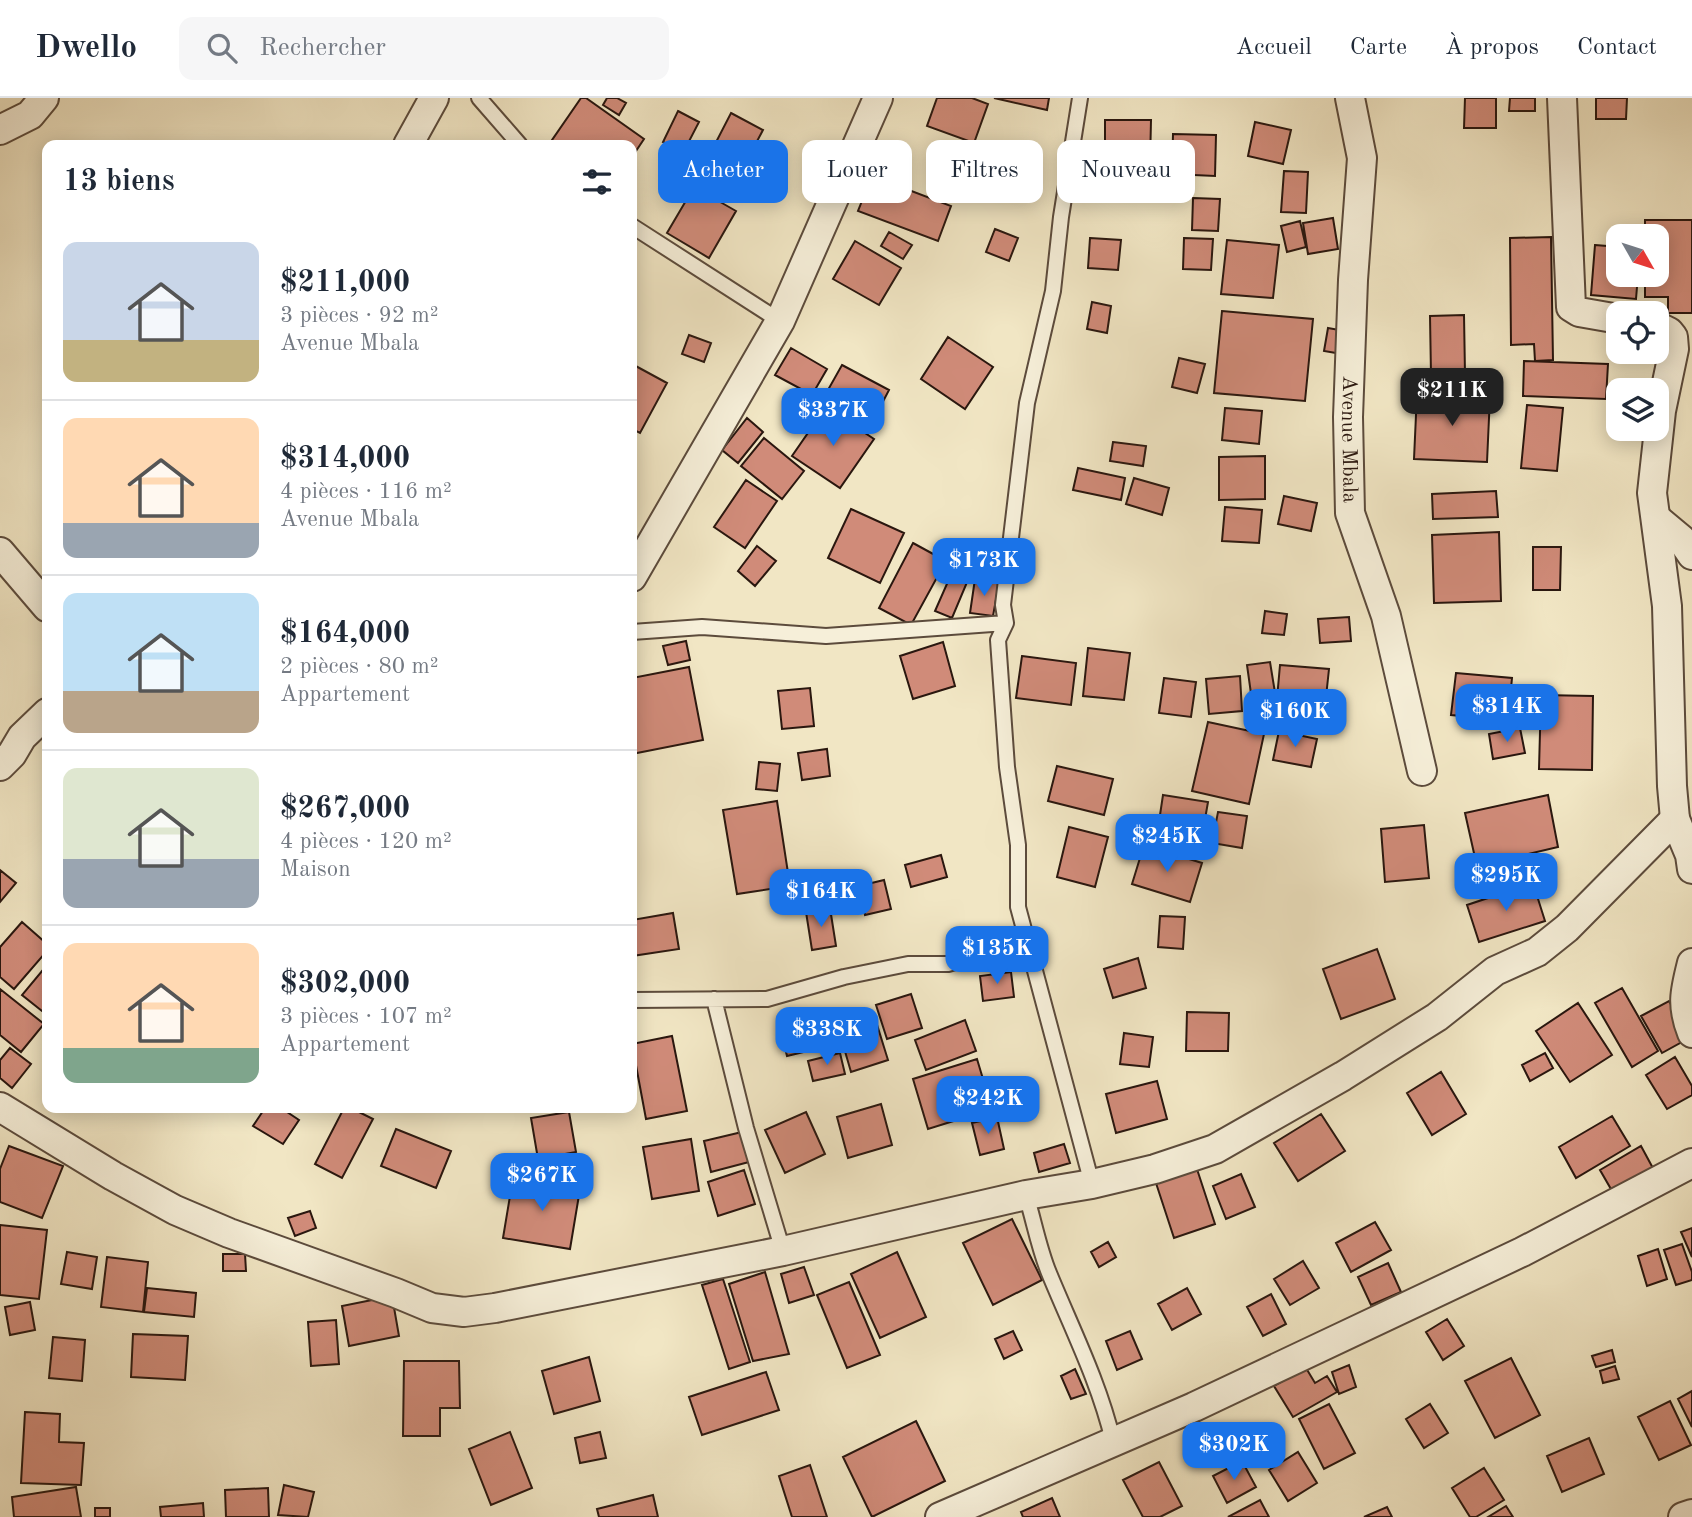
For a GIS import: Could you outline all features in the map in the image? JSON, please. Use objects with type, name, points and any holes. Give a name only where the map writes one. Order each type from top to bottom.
[{"type":"street","points":[[0,130],[30,115],[44,98]]},
{"type":"street","points":[[411,140],[434,98]]},
{"type":"street","points":[[637,568],[780,321],[878,98]]},
{"type":"street","name":"Avenue Mbala","points":[[1350,98],[1362,159],[1353,280],[1348,416],[1350,513],[1387,616],[1422,771]]},
{"type":"street","points":[[1562,98],[1571,307],[1579,312],[1606,317]]},
{"type":"street","points":[[1669,332],[1673,337],[1674,349],[1661,411],[1652,493],[1667,606],[1675,819],[1692,869]]},
{"type":"street","points":[[1657,519],[1681,539],[1692,555]]},
{"type":"street","points":[[0,552],[42,601]]},
{"type":"street","points":[[0,766],[12,754],[22,737],[42,719]]},
{"type":"street","points":[[0,1107],[113,1176],[175,1210],[229,1233],[432,1308],[464,1312],[495,1308],[783,1251],[1026,1195],[1092,1184],[1155,1169],[1215,1149],[1343,1076],[1437,1017],[1495,971],[1537,952],[1613,884],[1675,819]]},
{"type":"street","points":[[1692,962],[1685,992],[1684,1014],[1692,1033]]},
{"type":"street","points":[[940,1517],[1194,1407],[1509,1258],[1692,1163]]},
{"type":"street","points":[[1684,1517],[1692,1514]]},
{"type":"lane","points":[[480,98],[516,140]]},
{"type":"lane","points":[[1080,98],[1061,217],[1053,291],[1027,403],[1003,604],[1006,623],[998,640],[1007,767],[1018,845],[1018,907],[1092,1184]]},
{"type":"lane","points":[[637,229],[780,321]]},
{"type":"lane","points":[[637,629],[702,627],[826,636],[1006,623]]},
{"type":"lane","points":[[637,1000],[767,999],[844,976],[893,967],[948,964],[1025,933]]},
{"type":"lane","points":[[714,999],[746,1128],[783,1251]]},
{"type":"lane","points":[[1026,1195],[1048,1270],[1105,1405],[1113,1441]]},
{"type":"building","points":[[581,98],[586,98],[644,139],[637,150],[637,140],[552,140]]},
{"type":"building","points":[[607,98],[617,98],[626,103],[619,115],[603,105]]},
{"type":"building","points":[[937,98],[972,98],[988,104],[975,140],[966,140],[927,126]]},
{"type":"building","points":[[994,98],[1049,98],[1047,110]]},
{"type":"building","points":[[1465,98],[1496,98],[1496,128],[1464,128]]},
{"type":"building","points":[[1510,98],[1535,98],[1535,111],[1509,111]]},
{"type":"building","points":[[1596,98],[1627,98],[1626,119],[1596,119]]},
{"type":"building","points":[[678,111],[699,122],[690,140],[664,140]]},
{"type":"building","points":[[731,113],[763,130],[758,140],[717,140]]},
{"type":"building","points":[[1105,120],[1151,120],[1151,140],[1105,140]]},
{"type":"building","points":[[1255,122],[1291,130],[1283,164],[1248,156]]},
{"type":"building","points":[[1173,134],[1216,135],[1215,176],[1195,175],[1195,140],[1173,140]]},
{"type":"building","points":[[1284,171],[1308,172],[1306,213],[1281,212]]},
{"type":"building","points":[[912,191],[926,197],[926,203],[951,206],[938,241],[858,211],[861,203],[912,203]]},
{"type":"building","points":[[1195,198],[1220,199],[1218,231],[1192,230]]},
{"type":"building","points":[[685,203],[722,203],[736,211],[709,258],[667,233]]},
{"type":"building","points":[[1333,218],[1338,249],[1308,254],[1303,223]]},
{"type":"building","points":[[1645,220],[1692,220],[1692,313],[1669,313],[1668,297],[1645,297],[1645,287],[1670,287],[1670,224],[1645,224]]},
{"type":"building","points":[[1300,221],[1306,247],[1287,252],[1281,226]]},
{"type":"building","points":[[995,229],[1018,238],[1009,261],[986,252]]},
{"type":"building","points":[[889,232],[912,245],[903,259],[881,246]]},
{"type":"building","points":[[1551,237],[1553,360],[1535,361],[1534,344],[1511,345],[1510,238]]},
{"type":"building","points":[[1090,238],[1121,240],[1118,270],[1088,268]]},
{"type":"building","points":[[1184,238],[1213,239],[1211,270],[1183,269]]},
{"type":"building","points":[[1227,240],[1279,245],[1273,298],[1221,294]]},
{"type":"building","points":[[855,241],[901,268],[879,305],[833,279]]},
{"type":"building","points":[[1595,245],[1606,246],[1606,287],[1637,287],[1636,299],[1591,295]]},
{"type":"building","points":[[1092,302],[1111,306],[1107,333],[1087,329]]},
{"type":"building","points":[[1222,311],[1313,319],[1305,401],[1214,393]]},
{"type":"building","points":[[1464,315],[1465,374],[1431,375],[1430,316]]},
{"type":"building","points":[[1328,328],[1345,331],[1342,354],[1324,351]]},
{"type":"building","points":[[689,335],[711,343],[704,362],[682,354]]},
{"type":"building","points":[[948,337],[993,367],[965,409],[921,379]]},
{"type":"building","points":[[791,348],[827,369],[812,395],[775,375]]},
{"type":"building","points":[[1179,358],[1205,364],[1197,393],[1172,387]]},
{"type":"building","points":[[1524,361],[1608,364],[1606,399],[1523,396]]},
{"type":"building","points":[[842,365],[889,390],[872,423],[824,397]]},
{"type":"building","points":[[637,367],[667,383],[640,433],[637,432]]},
{"type":"building","points":[[1417,393],[1490,396],[1487,462],[1414,459]]},
{"type":"building","points":[[1527,405],[1563,408],[1557,471],[1521,468]]},
{"type":"building","points":[[826,407],[874,439],[840,488],[792,456]]},
{"type":"building","points":[[1225,408],[1262,411],[1259,444],[1222,440]]},
{"type":"building","points":[[747,418],[763,432],[738,463],[722,450]]},
{"type":"building","points":[[764,438],[804,471],[782,499],[741,466]]},
{"type":"building","points":[[1113,442],[1146,446],[1143,466],[1110,461]]},
{"type":"building","points":[[1265,456],[1265,499],[1219,500],[1219,457]]},
{"type":"building","points":[[1078,468],[1125,478],[1121,500],[1073,490]]},
{"type":"building","points":[[1134,478],[1169,488],[1162,515],[1126,504]]},
{"type":"building","points":[[746,480],[777,501],[745,548],[714,527]]},
{"type":"building","points":[[1496,491],[1498,517],[1433,519],[1432,494]]},
{"type":"building","points":[[1284,496],[1317,503],[1311,531],[1278,524]]},
{"type":"building","points":[[1225,507],[1262,510],[1259,543],[1222,541]]},
{"type":"building","points":[[851,509],[904,533],[880,583],[828,558]]},
{"type":"building","points":[[1499,532],[1501,601],[1434,603],[1432,535]]},
{"type":"building","points":[[913,543],[946,561],[911,625],[879,608]]},
{"type":"building","points":[[757,546],[776,561],[755,586],[738,571]]},
{"type":"building","points":[[1533,547],[1561,547],[1560,590],[1533,590]]},
{"type":"building","points":[[957,561],[973,568],[952,618],[935,611]]},
{"type":"building","points":[[975,579],[999,583],[993,616],[970,613]]},
{"type":"building","points":[[1265,611],[1287,614],[1284,635],[1262,633]]},
{"type":"building","points":[[1349,617],[1351,641],[1320,643],[1318,619]]},
{"type":"building","points":[[686,641],[690,660],[668,665],[663,646]]},
{"type":"building","points":[[943,642],[955,686],[913,699],[900,656]]},
{"type":"building","points":[[1088,648],[1130,653],[1124,700],[1083,696]]},
{"type":"building","points":[[1022,656],[1076,663],[1071,705],[1016,698]]},
{"type":"building","points":[[1270,662],[1277,705],[1253,708],[1247,665]]},
{"type":"building","points":[[1280,665],[1329,669],[1323,725],[1275,721]]},
{"type":"building","points":[[689,667],[703,740],[637,753],[637,677]]},
{"type":"building","points":[[1456,673],[1512,678],[1508,720],[1451,715]]},
{"type":"building","points":[[1240,676],[1242,711],[1209,714],[1206,679]]},
{"type":"building","points":[[1164,678],[1196,682],[1191,717],[1159,713]]},
{"type":"building","points":[[810,688],[814,726],[782,729],[778,691]]},
{"type":"building","points":[[1541,695],[1593,696],[1592,770],[1539,769]]},
{"type":"building","points":[[1208,722],[1264,734],[1249,804],[1192,791]]},
{"type":"building","points":[[1520,728],[1525,753],[1493,759],[1489,734]]},
{"type":"building","points":[[1279,731],[1317,739],[1311,767],[1273,760]]},
{"type":"building","points":[[827,749],[830,776],[802,780],[798,753]]},
{"type":"building","points":[[759,762],[780,764],[777,791],[756,789]]},
{"type":"building","points":[[1057,766],[1113,779],[1104,815],[1048,801]]},
{"type":"building","points":[[1163,795],[1208,802],[1201,842],[1157,835]]},
{"type":"building","points":[[1548,795],[1558,847],[1520,856],[1523,871],[1480,880],[1465,813]]},
{"type":"building","points":[[777,801],[790,886],[737,894],[723,810]]},
{"type":"building","points":[[1218,812],[1247,816],[1242,848],[1212,843]]},
{"type":"building","points":[[1424,825],[1429,878],[1385,882],[1381,829]]},
{"type":"building","points":[[1069,827],[1108,837],[1095,887],[1057,877]]},
{"type":"building","points":[[1144,845],[1202,863],[1190,902],[1132,884]]},
{"type":"building","points":[[941,855],[947,877],[911,887],[905,865]]},
{"type":"building","points":[[0,870],[16,883],[0,902]]},
{"type":"building","points":[[884,880],[891,909],[865,915],[859,886]]},
{"type":"building","points":[[1533,883],[1545,921],[1479,942],[1467,905]]},
{"type":"building","points":[[830,908],[836,946],[812,950],[806,912]]},
{"type":"building","points":[[673,913],[679,949],[637,955],[637,919]]},
{"type":"building","points":[[1160,916],[1185,917],[1183,949],[1158,947]]},
{"type":"building","points":[[22,922],[42,940],[42,957],[14,989],[0,977],[0,947]]},
{"type":"building","points":[[1377,949],[1395,999],[1341,1019],[1323,969]]},
{"type":"building","points":[[1138,958],[1146,988],[1113,998],[1104,969]]},
{"type":"building","points":[[42,971],[42,1011],[22,995]]},
{"type":"building","points":[[1011,972],[1014,997],[983,1001],[980,976]]},
{"type":"building","points":[[1622,988],[1658,1051],[1632,1067],[1595,1003]]},
{"type":"building","points":[[0,989],[42,1022],[42,1026],[21,1052],[0,1035]]},
{"type":"building","points":[[911,994],[922,1028],[887,1039],[876,1005]]},
{"type":"building","points":[[1669,1001],[1689,1038],[1662,1053],[1641,1016]]},
{"type":"building","points":[[1578,1003],[1612,1055],[1570,1082],[1536,1031]]},
{"type":"building","points":[[1187,1012],[1229,1013],[1228,1051],[1186,1051]]},
{"type":"building","points":[[806,1013],[816,1049],[787,1056],[778,1020]]},
{"type":"building","points":[[874,1015],[888,1060],[851,1072],[838,1027]]},
{"type":"building","points":[[965,1020],[976,1051],[926,1070],[915,1040]]},
{"type":"building","points":[[1124,1033],[1153,1037],[1149,1067],[1120,1064]]},
{"type":"building","points":[[672,1036],[687,1111],[646,1119],[637,1071],[637,1043]]},
{"type":"building","points":[[10,1048],[31,1064],[12,1088],[0,1078],[0,1060]]},
{"type":"building","points":[[840,1053],[845,1074],[813,1081],[808,1061]]},
{"type":"building","points":[[1545,1053],[1553,1068],[1530,1081],[1522,1065]]},
{"type":"building","points":[[1675,1057],[1692,1086],[1692,1095],[1667,1109],[1646,1075]]},
{"type":"building","points":[[977,1059],[992,1109],[928,1129],[913,1079]]},
{"type":"building","points":[[1441,1072],[1466,1114],[1432,1135],[1407,1093]]},
{"type":"building","points":[[1157,1081],[1167,1119],[1116,1133],[1106,1094]]},
{"type":"building","points":[[881,1104],[892,1145],[848,1158],[837,1117]]},
{"type":"building","points":[[806,1112],[825,1154],[785,1173],[765,1130]]},
{"type":"building","points":[[262,1113],[288,1113],[299,1120],[283,1144],[253,1126]]},
{"type":"building","points":[[341,1113],[361,1113],[373,1119],[342,1178],[315,1164]]},
{"type":"building","points":[[569,1113],[576,1152],[538,1159],[531,1118]]},
{"type":"building","points":[[1321,1114],[1345,1151],[1298,1181],[1274,1143]]},
{"type":"building","points":[[1612,1116],[1630,1146],[1576,1178],[1559,1147]]},
{"type":"building","points":[[997,1117],[1004,1149],[980,1155],[972,1123]]},
{"type":"building","points":[[396,1129],[451,1151],[436,1188],[381,1166]]},
{"type":"building","points":[[742,1132],[749,1162],[711,1172],[704,1141]]},
{"type":"building","points":[[691,1139],[699,1191],[652,1199],[643,1147]]},
{"type":"building","points":[[1064,1144],[1070,1163],[1039,1172],[1034,1153]]},
{"type":"building","points":[[9,1146],[63,1166],[42,1218],[0,1202],[0,1169]]},
{"type":"building","points":[[1641,1146],[1655,1172],[1615,1196],[1600,1170]]},
{"type":"building","points":[[1195,1163],[1215,1224],[1174,1238],[1154,1177]]},
{"type":"building","points":[[744,1170],[755,1204],[718,1216],[708,1182]]},
{"type":"building","points":[[1241,1174],[1255,1207],[1226,1219],[1213,1186]]},
{"type":"building","points":[[513,1178],[580,1189],[570,1249],[503,1238]]},
{"type":"building","points":[[310,1211],[316,1228],[295,1236],[288,1218]]},
{"type":"building","points":[[1012,1219],[1042,1280],[993,1305],[963,1243]]},
{"type":"building","points":[[1375,1222],[1391,1250],[1351,1272],[1336,1243]]},
{"type":"building","points":[[0,1225],[47,1230],[39,1299],[0,1295]]},
{"type":"building","points":[[1692,1228],[1692,1257],[1681,1232]]},
{"type":"building","points":[[1108,1242],[1116,1257],[1099,1267],[1091,1252]]},
{"type":"building","points":[[1682,1244],[1692,1272],[1692,1280],[1676,1285],[1664,1250]]},
{"type":"building","points":[[1658,1249],[1667,1279],[1647,1286],[1638,1256]]},
{"type":"building","points":[[67,1252],[97,1257],[92,1289],[61,1284]]},
{"type":"building","points":[[897,1252],[926,1317],[880,1338],[851,1274]]},
{"type":"building","points":[[223,1254],[245,1254],[246,1271],[223,1271]]},
{"type":"building","points":[[107,1257],[148,1262],[143,1312],[101,1307]]},
{"type":"building","points":[[1303,1261],[1319,1288],[1290,1305],[1274,1279]]},
{"type":"building","points":[[1388,1263],[1401,1292],[1371,1305],[1358,1277]]},
{"type":"building","points":[[804,1267],[814,1295],[789,1303],[781,1274]]},
{"type":"building","points":[[765,1272],[789,1354],[753,1361],[729,1284]]},
{"type":"building","points":[[723,1279],[750,1362],[729,1369],[702,1285]]},
{"type":"building","points":[[849,1282],[880,1355],[847,1368],[817,1295]]},
{"type":"building","points":[[147,1288],[196,1293],[194,1317],[144,1312]]},
{"type":"building","points":[[1187,1288],[1201,1314],[1172,1330],[1158,1304]]},
{"type":"building","points":[[1271,1294],[1286,1324],[1263,1336],[1247,1307]]},
{"type":"building","points":[[392,1296],[399,1336],[349,1346],[342,1306]]},
{"type":"building","points":[[30,1302],[35,1330],[10,1335],[5,1307]]},
{"type":"building","points":[[1447,1319],[1464,1346],[1443,1360],[1426,1332]]},
{"type":"building","points":[[336,1320],[339,1364],[311,1366],[308,1322]]},
{"type":"building","points":[[1013,1331],[1022,1350],[1004,1359],[995,1339]]},
{"type":"building","points":[[1130,1331],[1142,1359],[1117,1370],[1106,1341]]},
{"type":"building","points":[[133,1334],[188,1336],[185,1380],[131,1377]]},
{"type":"building","points":[[53,1337],[85,1340],[82,1381],[49,1378]]},
{"type":"building","points":[[1612,1350],[1615,1362],[1596,1367],[1592,1356]]},
{"type":"building","points":[[589,1357],[600,1401],[554,1414],[542,1371]]},
{"type":"building","points":[[1511,1358],[1540,1415],[1495,1438],[1465,1381]]},
{"type":"building","points":[[404,1361],[459,1361],[460,1408],[440,1408],[440,1436],[403,1436]]},
{"type":"building","points":[[1349,1365],[1356,1387],[1339,1394],[1332,1372]]},
{"type":"building","points":[[1615,1366],[1619,1379],[1603,1383],[1600,1371]]},
{"type":"building","points":[[1306,1368],[1315,1383],[1327,1376],[1337,1392],[1293,1417],[1274,1386]]},
{"type":"building","points":[[1075,1369],[1086,1394],[1071,1399],[1061,1376]]},
{"type":"building","points":[[766,1372],[779,1410],[702,1435],[689,1397]]},
{"type":"building","points":[[1692,1391],[1692,1427],[1678,1399]]},
{"type":"building","points":[[1670,1401],[1691,1445],[1659,1460],[1638,1417]]},
{"type":"building","points":[[1329,1404],[1355,1453],[1324,1469],[1299,1419]]},
{"type":"building","points":[[1430,1404],[1448,1433],[1424,1448],[1406,1419]]},
{"type":"building","points":[[25,1412],[60,1414],[59,1442],[84,1443],[81,1485],[21,1483]]},
{"type":"building","points":[[916,1421],[945,1481],[872,1517],[843,1457]]},
{"type":"building","points":[[510,1432],[532,1488],[491,1505],[469,1449]]},
{"type":"building","points":[[600,1432],[606,1458],[580,1463],[575,1438]]},
{"type":"building","points":[[1589,1438],[1604,1474],[1562,1492],[1547,1456]]},
{"type":"building","points":[[1298,1452],[1317,1483],[1288,1501],[1269,1470]]},
{"type":"building","points":[[1242,1461],[1256,1487],[1227,1503],[1213,1476]]},
{"type":"building","points":[[1159,1462],[1182,1506],[1160,1517],[1143,1517],[1123,1480]]},
{"type":"building","points":[[810,1465],[827,1517],[792,1517],[779,1476]]},
{"type":"building","points":[[1484,1468],[1504,1500],[1476,1517],[1470,1517],[1452,1488]]},
{"type":"building","points":[[284,1485],[314,1492],[308,1517],[278,1515]]},
{"type":"building","points":[[76,1487],[81,1517],[14,1517],[12,1497]]},
{"type":"building","points":[[268,1488],[269,1517],[226,1517],[225,1490]]},
{"type":"building","points":[[653,1495],[658,1517],[599,1517],[597,1509]]},
{"type":"building","points":[[1052,1498],[1060,1517],[1023,1517],[1021,1512]]},
{"type":"building","points":[[1260,1500],[1269,1517],[1228,1517]]},
{"type":"building","points":[[203,1503],[204,1517],[161,1517],[160,1507]]},
{"type":"building","points":[[1506,1506],[1513,1517],[1488,1517]]},
{"type":"building","points":[[1387,1507],[1392,1517],[1364,1517]]},
{"type":"building","points":[[95,1508],[110,1508],[110,1517],[95,1517]]}]
